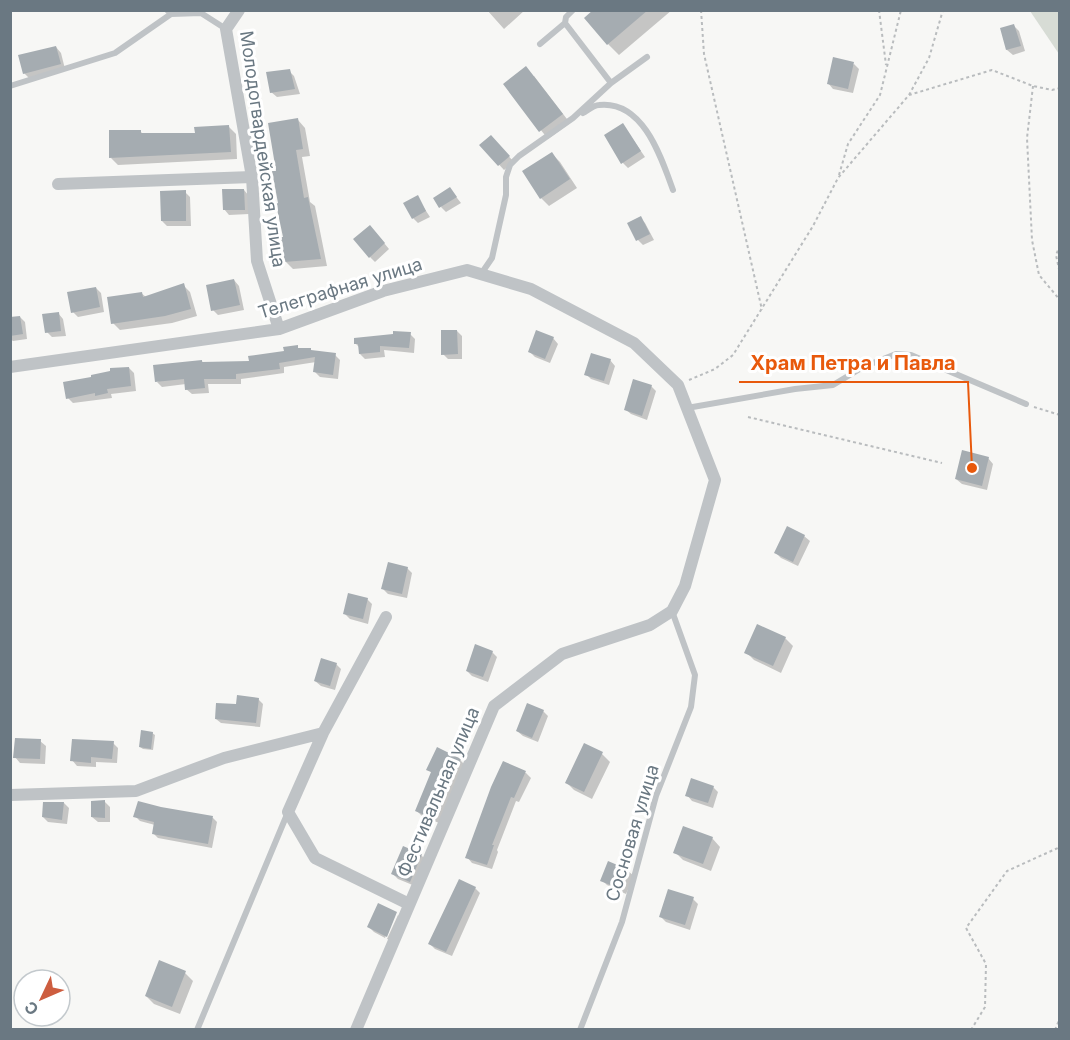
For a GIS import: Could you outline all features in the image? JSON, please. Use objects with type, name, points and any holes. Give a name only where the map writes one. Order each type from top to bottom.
[{"type":"street","name":"Молодогвардейская улица","points":[[239,10],[226,29],[252,177],[257,261],[279,329]]},
{"type":"street","points":[[58,184],[252,177]]},
{"type":"street","name":"Телеграфная улица","points":[[10,367],[279,329],[383,291],[468,270],[531,289],[634,343],[678,385]]},
{"type":"street","points":[[672,611],[685,586],[715,480],[678,385]]},
{"type":"street","name":"Фестивальная улица","points":[[356,1029],[494,706],[562,654],[650,625],[672,611]]},
{"type":"street","points":[[386,617],[323,733],[288,812],[315,858],[409,904]]},
{"type":"street","points":[[10,795],[136,791],[224,758],[323,733]]},
{"type":"lane","points":[[540,44],[565,23],[566,17],[573,10]]},
{"type":"lane","points":[[10,86],[115,53],[169,12],[201,13],[226,29]]},
{"type":"lane","points":[[565,23],[611,83]]},
{"type":"lane","points":[[481,274],[492,258],[510,165],[519,156],[573,118],[611,83],[647,57]]},
{"type":"lane","points":[[573,118],[598,105],[619,107],[632,113],[661,157],[673,190]]},
{"type":"lane","points":[[687,408],[795,389],[833,385],[863,367],[896,354],[911,355],[1026,404]]},
{"type":"lane","name":"Сосновая улица","points":[[580,1029],[622,922],[656,796],[692,707],[695,675],[672,611]]},
{"type":"lane","points":[[197,1029],[288,812]]},
{"type":"path","points":[[701,10],[704,54],[762,310]]},
{"type":"path","points":[[879,10],[886,68]]},
{"type":"path","points":[[678,385],[715,369],[733,355],[813,226],[838,178],[848,144],[880,95],[901,10]]},
{"type":"path","points":[[838,178],[909,95],[929,58],[943,10]]},
{"type":"path","points":[[909,95],[992,70],[1033,86],[1052,90],[1059,88]]},
{"type":"path","points":[[1033,86],[1028,138],[1032,240],[1039,275],[1059,300]]},
{"type":"path","points":[[1059,245],[1056,255],[1059,274]]},
{"type":"path","points":[[1026,404],[1059,415]]},
{"type":"path","points":[[748,417],[942,464]]},
{"type":"path","points":[[971,1029],[985,1007],[986,964],[966,928],[1007,871],[1059,848]]},
{"type":"path","points":[[1055,1029],[1059,1018]]},
{"type":"shaded area","points":[[1030,11],[1059,11],[1059,54]]},
{"type":"building","points":[[593,10],[648,10],[607,45],[584,18]]},
{"type":"building","points":[[1014,24],[1021,46],[1006,50],[1000,28]]},
{"type":"building","points":[[56,46],[61,64],[23,74],[18,55]]},
{"type":"building","points":[[833,57],[854,62],[848,89],[827,84]]},
{"type":"building","points":[[526,66],[563,114],[539,132],[503,84]]},
{"type":"building","points":[[290,69],[295,89],[270,93],[266,72]]},
{"type":"building","points":[[298,118],[303,149],[296,150],[304,198],[308,197],[321,259],[284,262],[281,237],[283,237],[272,171],[276,171],[268,123]]},
{"type":"building","points":[[623,123],[641,151],[621,164],[604,135]]},
{"type":"building","points":[[229,125],[231,152],[109,158],[109,130],[141,130],[141,133],[195,133],[194,127]]},
{"type":"building","points":[[491,135],[510,156],[498,166],[479,145]]},
{"type":"building","points":[[552,152],[570,179],[540,199],[522,171]]},
{"type":"building","points":[[450,187],[457,197],[439,208],[433,198]]},
{"type":"building","points":[[222,189],[244,189],[245,210],[223,210]]},
{"type":"building","points":[[186,190],[186,221],[161,221],[160,191]]},
{"type":"building","points":[[418,195],[426,211],[412,219],[403,203]]},
{"type":"building","points":[[641,216],[650,234],[636,241],[627,223]]},
{"type":"building","points":[[370,225],[385,243],[369,258],[353,239]]},
{"type":"building","points":[[234,279],[240,305],[211,311],[206,285]]},
{"type":"building","points":[[184,283],[191,309],[165,316],[111,324],[107,297],[142,292],[143,297]]},
{"type":"building","points":[[96,287],[100,307],[71,313],[67,292]]},
{"type":"building","points":[[59,312],[61,331],[45,333],[42,314]]},
{"type":"building","points":[[20,316],[23,334],[10,336],[10,317]]},
{"type":"building","points":[[441,330],[457,330],[458,354],[441,355]]},
{"type":"building","points":[[536,330],[554,337],[545,359],[528,352]]},
{"type":"building","points":[[393,331],[411,332],[409,348],[380,346],[380,352],[359,354],[358,344],[354,344],[354,338],[393,334]]},
{"type":"building","points":[[298,345],[298,348],[336,353],[333,375],[313,372],[315,357],[279,363],[280,369],[236,374],[236,379],[204,379],[205,388],[185,390],[184,379],[155,382],[153,365],[202,360],[202,362],[249,361],[248,356],[284,351],[283,347]]},
{"type":"building","points":[[591,353],[611,359],[604,381],[584,375]]},
{"type":"building","points":[[129,367],[131,386],[107,389],[108,393],[95,396],[95,393],[66,399],[63,382],[91,377],[91,375],[110,371],[110,368]]},
{"type":"building","points":[[633,379],[652,385],[642,416],[624,410]]},
{"type":"building","points":[[962,450],[989,457],[982,486],[955,479]]},
{"type":"building","points":[[787,526],[805,535],[793,562],[774,553]]},
{"type":"building","points":[[388,562],[408,567],[402,594],[381,589]]},
{"type":"building","points":[[348,593],[368,598],[363,619],[343,614]]},
{"type":"building","points":[[757,624],[786,637],[773,666],[744,653]]},
{"type":"building","points":[[475,644],[493,651],[483,677],[466,671]]},
{"type":"building","points":[[321,658],[337,663],[330,686],[314,681]]},
{"type":"building","points":[[237,695],[259,698],[256,723],[215,719],[216,703],[236,704]]},
{"type":"building","points":[[527,703],[544,710],[532,738],[516,731]]},
{"type":"building","points":[[141,730],[153,732],[151,749],[139,747]]},
{"type":"building","points":[[15,738],[41,739],[40,759],[13,758]]},
{"type":"building","points":[[72,739],[114,741],[112,759],[91,757],[91,763],[70,761]]},
{"type":"building","points":[[584,743],[603,752],[584,792],[565,783]]},
{"type":"building","points":[[437,747],[461,759],[451,781],[449,780],[434,819],[415,811],[431,772],[426,770]]},
{"type":"building","points":[[503,761],[526,771],[514,798],[511,797],[492,845],[494,845],[487,865],[465,858]]},
{"type":"building","points":[[691,778],[714,786],[708,803],[685,796]]},
{"type":"building","points":[[105,800],[105,818],[91,817],[91,801]]},
{"type":"building","points":[[138,801],[213,816],[208,844],[152,834],[154,822],[133,817]]},
{"type":"building","points":[[43,802],[64,802],[62,820],[42,817]]},
{"type":"building","points":[[683,826],[713,837],[703,864],[673,853]]},
{"type":"building","points":[[403,846],[422,854],[410,882],[391,874]]},
{"type":"building","points":[[608,861],[629,870],[621,889],[600,881]]},
{"type":"building","points":[[459,879],[476,887],[446,952],[428,944]]},
{"type":"building","points":[[668,889],[694,897],[685,925],[659,917]]},
{"type":"building","points":[[378,903],[397,912],[387,937],[367,927]]},
{"type":"building","points":[[159,960],[186,971],[172,1007],[145,996]]},
{"type":"place","name":"Храм Петра и Павла","points":[[972,468]]}]
